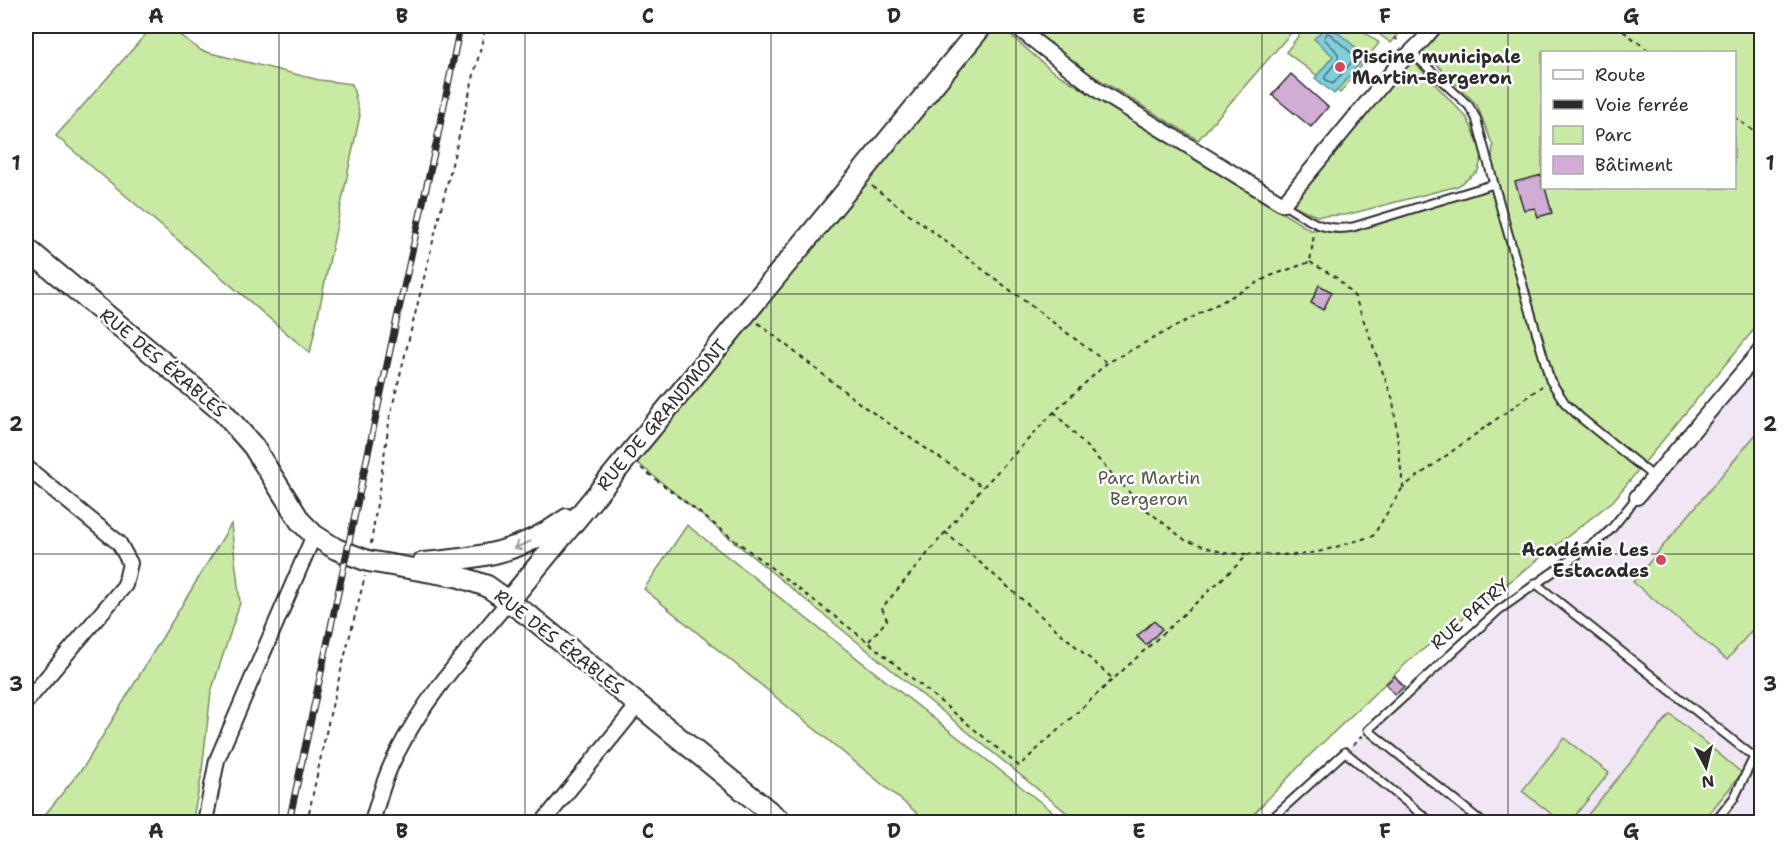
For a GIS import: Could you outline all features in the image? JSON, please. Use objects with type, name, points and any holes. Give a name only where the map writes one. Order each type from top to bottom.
[{"type":"street","name":"RUE DE GRANDMONT","points":[[372,822],[387,773],[408,732],[434,693],[982,26]]},
{"type":"street","points":[[1015,26],[1099,92],[1283,204],[1398,65],[1435,26]]},
{"type":"street","name":"RUE DES ÉRABLES","points":[[26,249],[224,413],[248,440],[300,520],[314,535],[336,549],[368,561],[443,573],[487,586],[509,601],[782,822]]},
{"type":"street","name":"RUE PATRY","points":[[1637,497],[1761,349]]},
{"type":"street","points":[[26,467],[119,543],[130,562],[125,585],[26,702]]},
{"type":"street","points":[[389,566],[480,557],[508,550],[551,531],[589,503]]},
{"type":"street","points":[[205,822],[217,759],[314,535]]},
{"type":"street","points":[[543,822],[638,705]]},
{"type":"lane","points":[[1411,52],[1469,106],[1476,118],[1550,380],[1565,403],[1581,418],[1654,477]]},
{"type":"lane","points":[[1283,204],[1316,224],[1335,230],[1353,228],[1494,184]]},
{"type":"lane","name":"RUE PATRY","points":[[1368,730],[1499,610],[1604,536],[1637,497]]},
{"type":"lane","points":[[1535,583],[1754,757]]},
{"type":"lane","points":[[1368,730],[1482,822]]},
{"type":"lane","points":[[1714,822],[1734,798],[1754,757],[1761,750]]},
{"type":"lane","points":[[1268,822],[1345,752],[1431,822]]},
{"type":"path","points":[[307,822],[330,714],[368,561],[390,416],[486,26]]},
{"type":"path","points":[[1380,26],[1411,52]]},
{"type":"path","points":[[1616,26],[1650,51]]},
{"type":"path","points":[[1736,118],[1761,137]]},
{"type":"path","points":[[859,176],[1107,363]]},
{"type":"path","points":[[1310,262],[1316,224]]},
{"type":"path","points":[[868,642],[887,620],[882,608],[945,532],[1054,412],[1107,363],[1270,276],[1310,262],[1337,278],[1355,297],[1393,399],[1403,487]]},
{"type":"path","points":[[746,314],[863,406],[983,488]]},
{"type":"path","points":[[1054,412],[1143,507],[1185,540],[1224,553],[1300,555],[1373,536],[1403,487],[1550,380]]},
{"type":"path","points":[[627,457],[868,642],[1019,766],[1249,554]]},
{"type":"path","points":[[945,532],[1113,678]]},
{"type":"path","points":[[1345,752],[1368,730]]},
{"type":"shaded area","name":"Académie Les Estacades","points":[[1761,344],[1761,822],[1268,822],[1499,610],[1624,511]]},
{"type":"green space","points":[[153,26],[167,26],[202,51],[319,80],[352,84],[360,115],[310,353],[56,136]]},
{"type":"green space","name":"Parc Martin Bergeron","points":[[976,26],[1000,26],[1051,70],[1310,230],[1344,229],[1490,183],[1493,146],[1477,105],[1413,41],[1428,26],[1761,26],[1761,321],[1613,501],[1411,659],[1312,753],[1246,822],[1078,822],[623,451]]},
{"type":"green space","points":[[1026,26],[1297,26],[1198,140],[1061,56]]},
{"type":"green space","points":[[1306,26],[1356,26],[1379,43],[1340,93],[1286,52]]},
{"type":"green space","points":[[1368,26],[1406,26],[1391,43]]},
{"type":"green space","points":[[1401,48],[1467,118],[1483,152],[1478,171],[1458,186],[1346,215],[1316,216],[1283,200]]},
{"type":"green space","points":[[1761,428],[1761,619],[1727,660],[1633,582]]},
{"type":"green space","points":[[231,524],[240,603],[211,692],[201,779],[192,822],[39,822],[85,765]]},
{"type":"green space","points":[[687,525],[1066,822],[928,822],[644,589]]},
{"type":"green space","points":[[1670,714],[1742,773],[1702,822],[1582,822]]},
{"type":"green space","points":[[1564,738],[1609,773],[1570,822],[1562,822],[1522,791]]},
{"type":"water","name":"Piscine municipale Martin-Bergeron","points":[[1326,26],[1330,26],[1366,56],[1334,94],[1315,78],[1333,56],[1314,39]]},
{"type":"building","points":[[1291,74],[1328,107],[1311,127],[1272,95]]},
{"type":"building","points":[[1541,175],[1541,189],[1545,189],[1552,213],[1538,217],[1535,208],[1524,210],[1515,182]]},
{"type":"building","points":[[1319,285],[1332,292],[1323,310],[1311,303]]},
{"type":"building","points":[[1154,621],[1162,629],[1146,645],[1137,636]]},
{"type":"building","points":[[1395,676],[1404,687],[1395,695],[1386,684]]},
{"type":"railway","points":[[289,822],[460,26]]},
{"type":"place","name":"Piscine municipale Martin-Bergeron","points":[[1340,67]]},
{"type":"place","name":"Académie Les Estacades","points":[[1661,560]]}]
